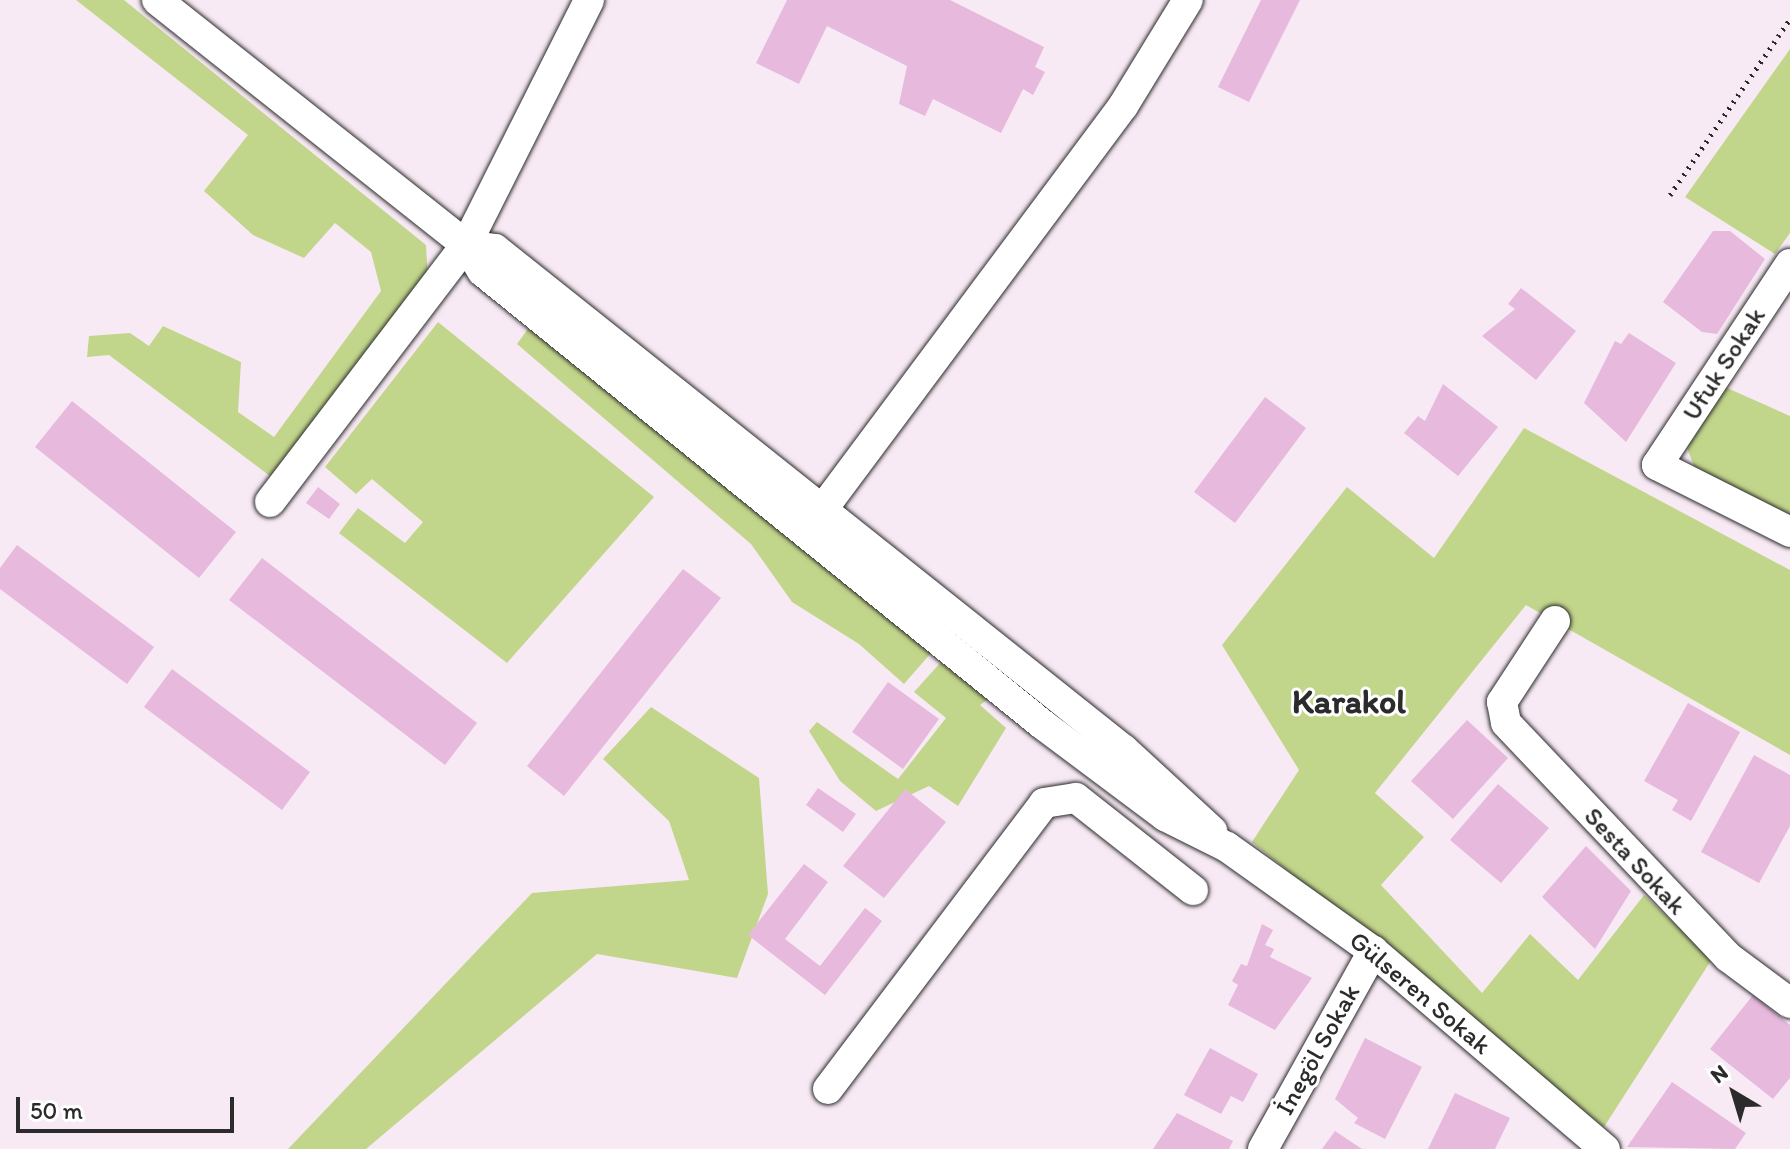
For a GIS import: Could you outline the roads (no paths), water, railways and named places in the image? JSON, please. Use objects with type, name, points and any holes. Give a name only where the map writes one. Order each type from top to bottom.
[{"type":"street","points":[[157,0],[466,245],[482,271],[1042,724],[1165,816],[1227,847]]},
{"type":"street","points":[[270,502],[466,245],[589,0]]},
{"type":"street","points":[[822,510],[1123,106],[1188,0]]},
{"type":"street","points":[[466,245],[495,249],[1124,750],[1227,847]]},
{"type":"street","name":"Ufuk Sokak","points":[[1788,271],[1657,465],[1790,532]]},
{"type":"street","name":"Sesta Sokak","points":[[1555,621],[1502,702],[1506,723],[1644,872],[1728,957],[1790,1003]]},
{"type":"street","points":[[828,1089],[1044,803],[1076,798],[1193,890]]},
{"type":"street","name":"Gülseren Sokak","points":[[1227,847],[1373,951],[1605,1149]]},
{"type":"street","name":"İnegöl Sokak","points":[[1263,1149],[1373,951]]},
{"type":"district","name":"Karakol","points":[[1349,702]]}]
